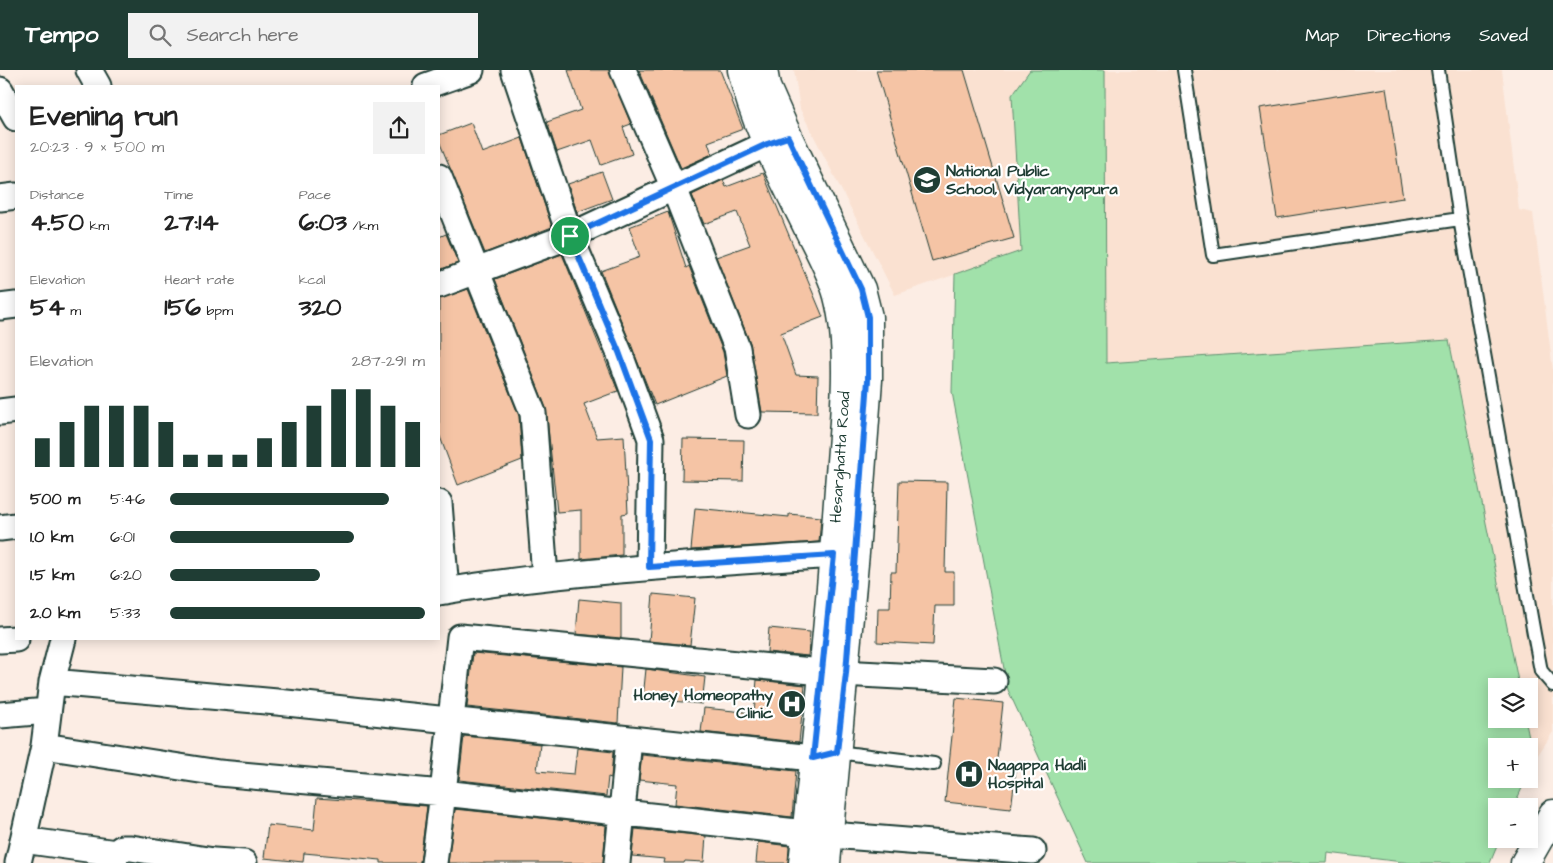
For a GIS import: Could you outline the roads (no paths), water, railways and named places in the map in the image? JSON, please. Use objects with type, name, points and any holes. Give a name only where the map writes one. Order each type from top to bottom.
[{"type":"main road","name":"Hesarghatta Road","points":[[742,70],[748,94],[777,140],[861,289],[868,317],[868,380],[834,672],[818,834],[826,863]]},
{"type":"main road","name":"Hesarghatta Road","points":[[763,70],[777,140],[838,295],[844,330],[845,402],[834,555],[834,672]]},
{"type":"main road","points":[[1525,863],[1553,814]]},
{"type":"main road","name":"Hesarghatta Road","points":[[803,863],[818,834]]},
{"type":"street","points":[[88,70],[97,85]]},
{"type":"street","points":[[429,85],[471,70]]},
{"type":"street","points":[[514,70],[570,236],[619,352],[651,439],[649,567]]},
{"type":"street","points":[[623,70],[674,188],[737,348],[748,415]]},
{"type":"street","points":[[0,90],[15,116]]},
{"type":"street","points":[[440,285],[570,236],[777,140]]},
{"type":"street","points":[[440,180],[475,272],[533,413],[545,577]]},
{"type":"street","points":[[0,198],[15,196]]},
{"type":"street","points":[[0,307],[15,305]]},
{"type":"street","points":[[0,412],[15,410]]},
{"type":"street","points":[[0,528],[15,526]]},
{"type":"street","points":[[440,532],[442,591],[545,577],[649,567],[834,555]]},
{"type":"street","points":[[434,863],[443,793],[449,720],[449,636],[834,672],[994,681]]},
{"type":"street","points":[[0,640],[15,639]]},
{"type":"street","points":[[63,640],[52,682],[44,746],[20,851],[115,858],[122,848],[131,848],[214,862],[244,863]]},
{"type":"street","points":[[52,682],[629,739],[825,755]]},
{"type":"street","points":[[0,715],[48,711]]},
{"type":"street","points":[[617,863],[629,739]]},
{"type":"street","points":[[44,746],[219,773],[443,793],[818,834],[1033,851]]},
{"type":"lane","points":[[1184,70],[1212,255],[1460,219]]},
{"type":"lane","points":[[1438,70],[1460,219],[1534,634],[1542,671],[1553,686]]},
{"type":"lane","points":[[825,755],[934,764]]},
{"type":"place","name":"National Public School, Vidyaranyapura","points":[[927,180]]},
{"type":"place","name":"Honey Homeopathy Clinic","points":[[792,704]]},
{"type":"place","name":"Nagappa Hadli Hospital","points":[[969,774]]}]
